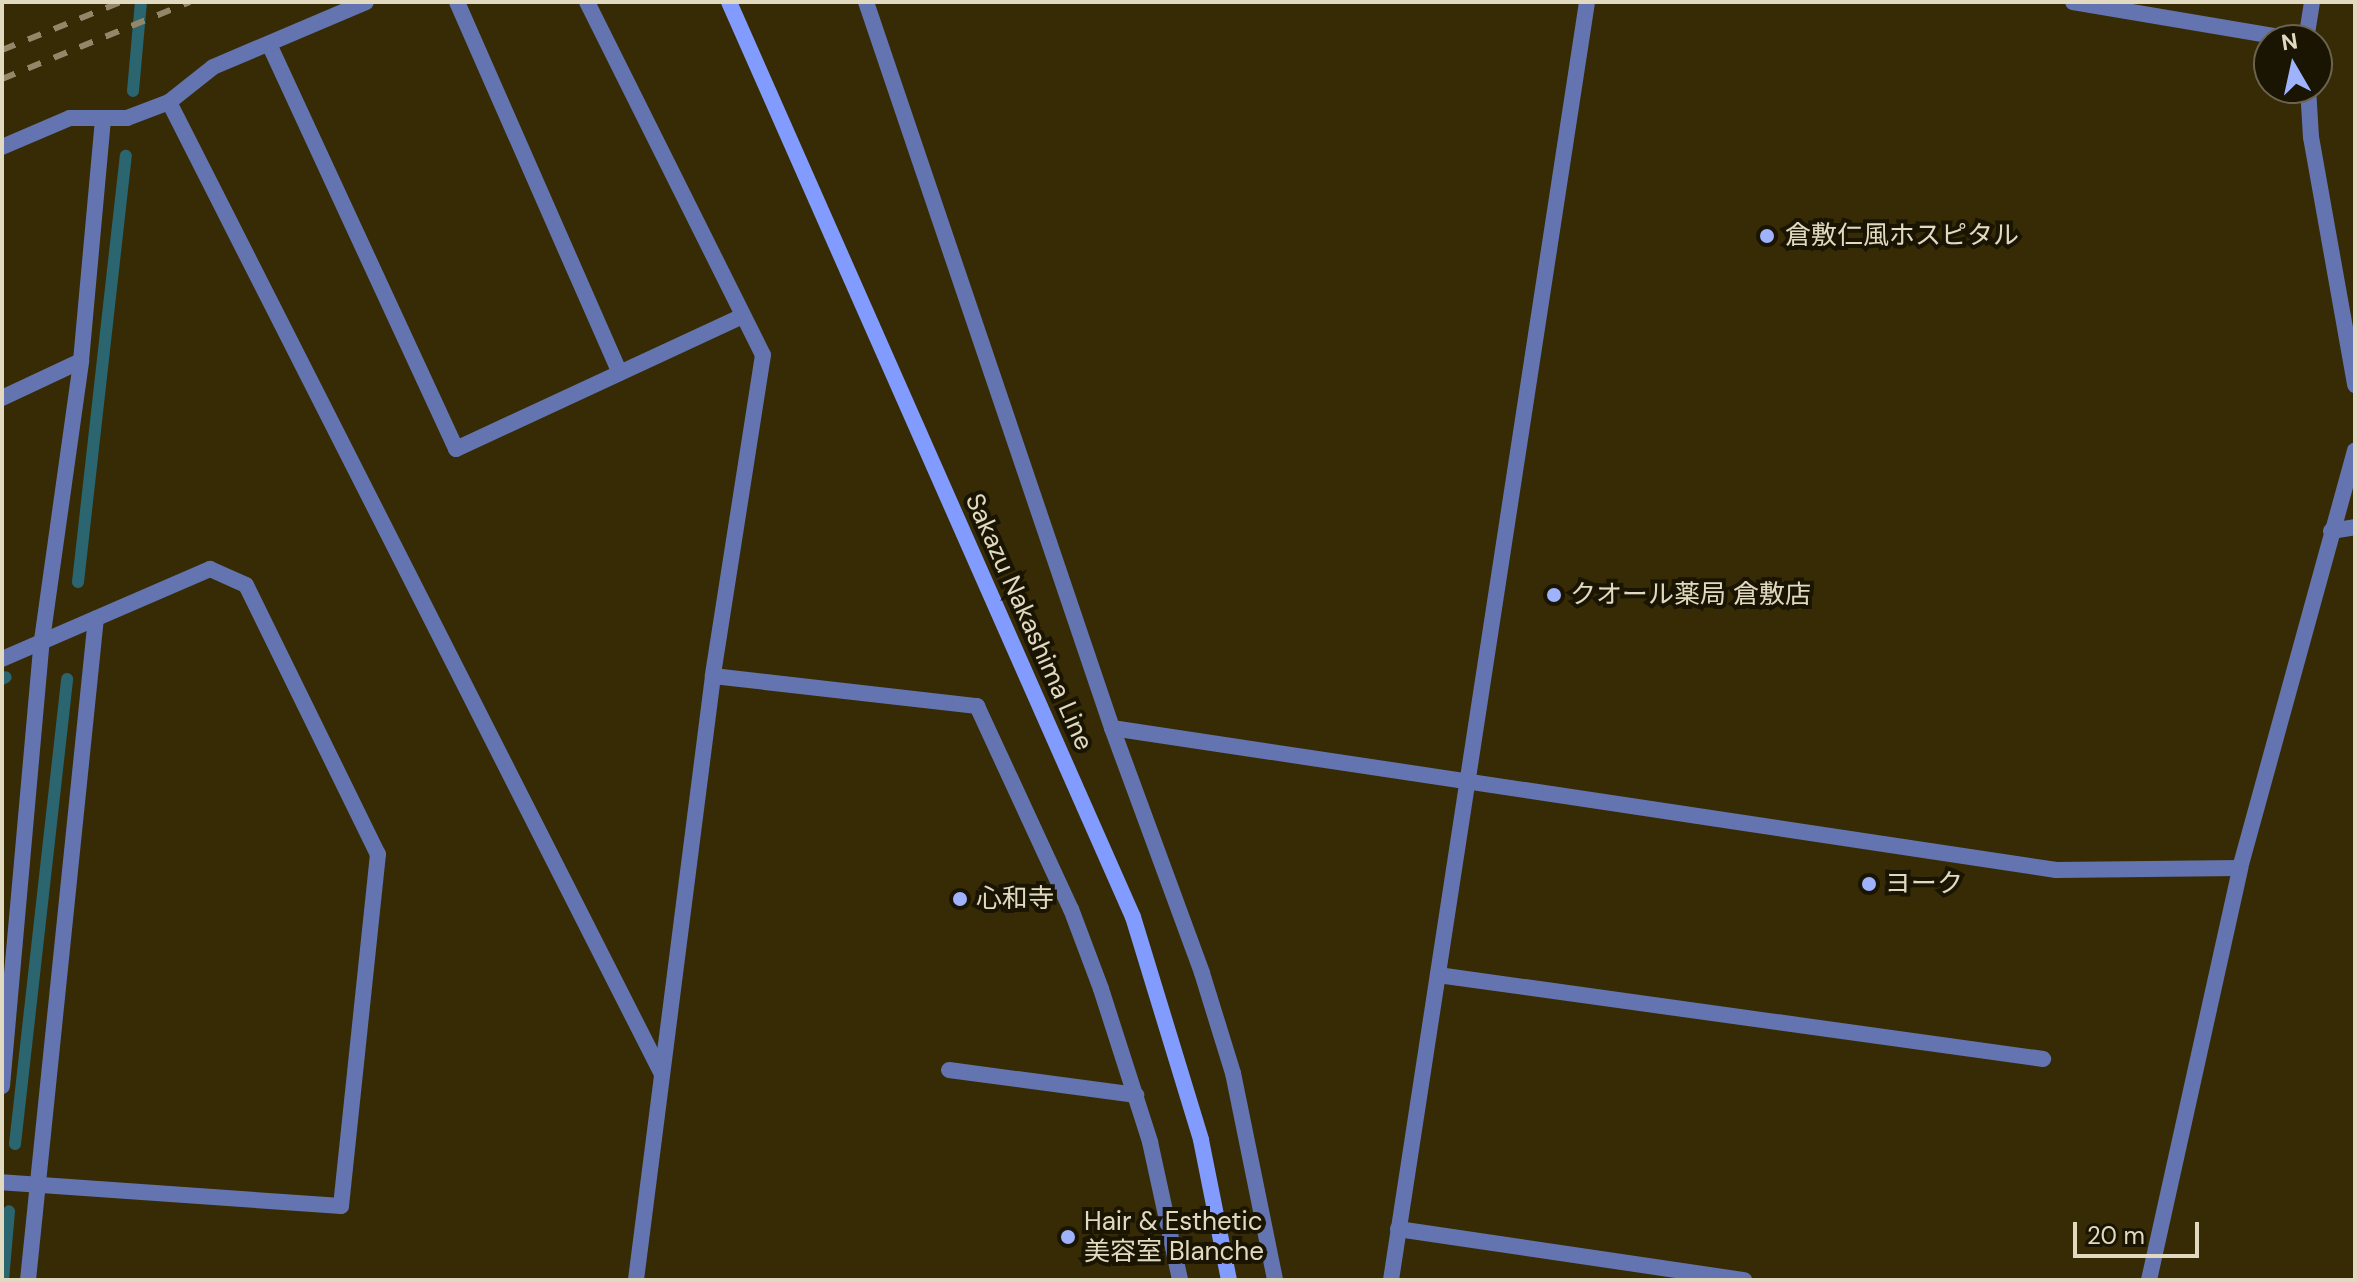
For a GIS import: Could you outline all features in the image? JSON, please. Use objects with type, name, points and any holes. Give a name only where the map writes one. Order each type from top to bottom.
[{"type":"main road","name":"Sakazu Nakashima Line","points":[[729,2],[1133,917],[1201,1140],[1229,1280]]},
{"type":"street","points":[[2,147],[70,118],[127,118],[169,102],[213,67],[366,2]]},
{"type":"street","points":[[457,2],[620,373]]},
{"type":"street","points":[[587,2],[763,355],[713,676],[636,1280]]},
{"type":"street","points":[[866,2],[1112,728],[1170,874],[1233,1073],[1275,1280]]},
{"type":"street","points":[[1391,1280],[1587,2]]},
{"type":"street","points":[[2073,2],[2253,33]]},
{"type":"street","points":[[2309,24],[2312,2]]},
{"type":"street","points":[[269,44],[456,449],[743,316]]},
{"type":"street","points":[[169,102],[662,1074]]},
{"type":"street","points":[[2309,104],[2311,137],[2355,385]]},
{"type":"street","points":[[2,1086],[42,640],[81,361],[103,118]]},
{"type":"street","points":[[2,398],[81,361]]},
{"type":"street","points":[[2149,1280],[2240,868],[2355,451]]},
{"type":"street","points":[[2331,531],[2355,527]]},
{"type":"street","points":[[2,659],[210,569],[246,585],[378,854],[341,1206],[2,1182]]},
{"type":"street","points":[[28,1280],[96,618]]},
{"type":"street","points":[[713,676],[977,706],[1071,909],[1136,1095],[1180,1280]]},
{"type":"street","points":[[1112,728],[1468,784],[2056,870],[2240,868]]},
{"type":"street","points":[[1438,975],[2043,1059]]},
{"type":"street","points":[[949,1070],[1136,1095]]},
{"type":"street","points":[[1398,1229],[1744,1280]]},
{"type":"waterway","points":[[133,91],[141,2]]},
{"type":"waterway","points":[[78,582],[126,156]]},
{"type":"waterway","points":[[2,679],[6,677]]},
{"type":"waterway","points":[[15,1144],[67,679]]},
{"type":"waterway","points":[[3,1280],[9,1211]]},
{"type":"railway","points":[[2,50],[121,2]]},
{"type":"railway","points":[[2,79],[190,2]]},
{"type":"place","name":"倉敷仁風ホスピタル","points":[[1767,236]]},
{"type":"place","name":"クオール薬局 倉敷店","points":[[1554,595]]},
{"type":"place","name":"ヨーク","points":[[1869,884]]},
{"type":"place","name":"心和寺","points":[[960,899]]},
{"type":"place","name":"Hair & Esthetic 美容室 Blanche","points":[[1068,1237]]}]
